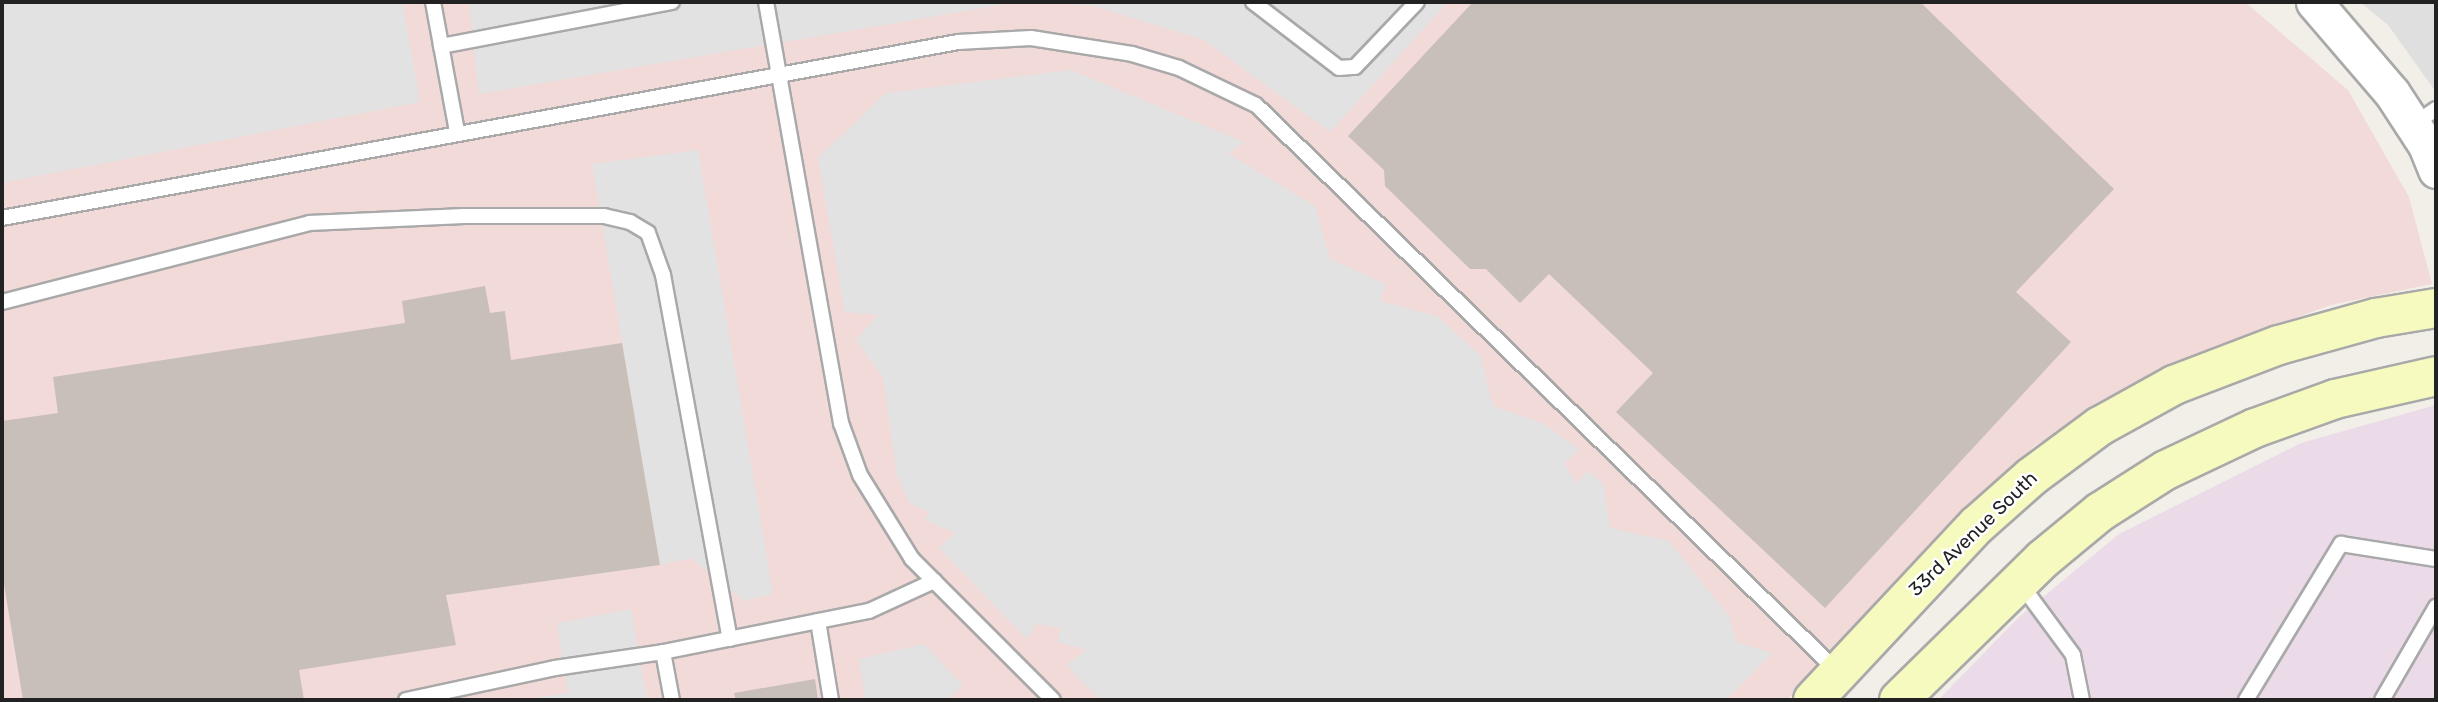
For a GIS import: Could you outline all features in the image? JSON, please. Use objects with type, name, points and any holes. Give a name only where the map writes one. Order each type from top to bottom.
[{"type":"main road","name":"33rd Avenue South","points":[[1813,700],[1948,552],[2002,501],[2070,446],[2129,408],[2174,385],[2279,345],[2376,318],[2436,308]]},
{"type":"main road","points":[[1899,700],[2018,581],[2100,512],[2196,454],[2336,398],[2436,376]]},
{"type":"street","points":[[2314,2],[2384,82],[2425,117],[2436,170]]},
{"type":"lane","points":[[433,2],[457,132]]},
{"type":"lane","points":[[442,46],[673,2]]},
{"type":"lane","points":[[766,2],[848,444],[873,500],[912,559],[1053,700]]},
{"type":"lane","points":[[1253,2],[1339,68],[1355,67],[1417,2]]},
{"type":"lane","points":[[2,218],[778,72],[958,41],[1031,38],[1132,54],[1179,68],[1256,105],[1839,673]]},
{"type":"lane","points":[[2,302],[214,245],[318,222],[565,216],[630,222],[648,233],[663,275],[730,639]]},
{"type":"lane","points":[[2246,700],[2341,544],[2436,559]]},
{"type":"lane","points":[[406,700],[555,668],[663,652],[869,611],[934,581]]},
{"type":"lane","points":[[2018,581],[2073,655],[2082,700]]},
{"type":"lane","points":[[2382,700],[2436,607]]},
{"type":"lane","points":[[818,621],[831,700]]},
{"type":"lane","points":[[663,652],[671,700]]},
{"type":"shaded area","points":[[2,2],[2245,2],[2348,90],[2409,197],[2432,284],[2331,305],[2281,323],[2172,370],[2034,446],[1787,700],[2,700]]},
{"type":"shaded area","points":[[2,2],[402,2],[420,102],[2,183]]},
{"type":"shaded area","points":[[469,2],[1018,2],[479,94]]},
{"type":"shaded area","points":[[1028,2],[1448,2],[1330,132],[1204,40],[1094,6]]},
{"type":"shaded area","points":[[2360,2],[2436,2],[2436,92],[2388,25]]},
{"type":"shaded area","points":[[1071,70],[1244,142],[1229,154],[1315,206],[1330,259],[1386,284],[1380,301],[1437,316],[1480,355],[1493,406],[1542,423],[1580,450],[1564,463],[1576,484],[1587,471],[1603,483],[1610,528],[1669,541],[1729,616],[1736,642],[1772,653],[1726,700],[1100,700],[1066,665],[1087,650],[1057,642],[1061,628],[1037,624],[1027,639],[939,548],[955,533],[925,520],[929,512],[910,504],[897,475],[883,378],[856,340],[878,315],[845,312],[818,158],[886,93]]},
{"type":"shaded area","points":[[698,150],[773,594],[744,601],[691,558],[660,565],[592,164]]},
{"type":"shaded area","points":[[2436,405],[2436,700],[1938,700],[2019,617],[2119,534],[2301,443]]},
{"type":"shaded area","points":[[631,609],[647,700],[521,700],[568,693],[557,623]]},
{"type":"shaded area","points":[[924,644],[963,685],[948,700],[865,700],[859,659]]},
{"type":"building","points":[[1473,2],[1920,2],[2114,189],[2016,292],[2071,342],[1825,608],[1616,412],[1653,373],[1549,274],[1520,303],[1486,269],[1470,269],[1385,186],[1384,170],[1348,136]]},
{"type":"building","points":[[485,286],[490,313],[505,311],[511,360],[622,343],[660,565],[446,595],[456,645],[299,670],[304,700],[23,700],[2,572],[2,421],[58,413],[53,377],[405,323],[402,301]]},
{"type":"building","points":[[815,679],[818,700],[736,700],[734,693]]}]
